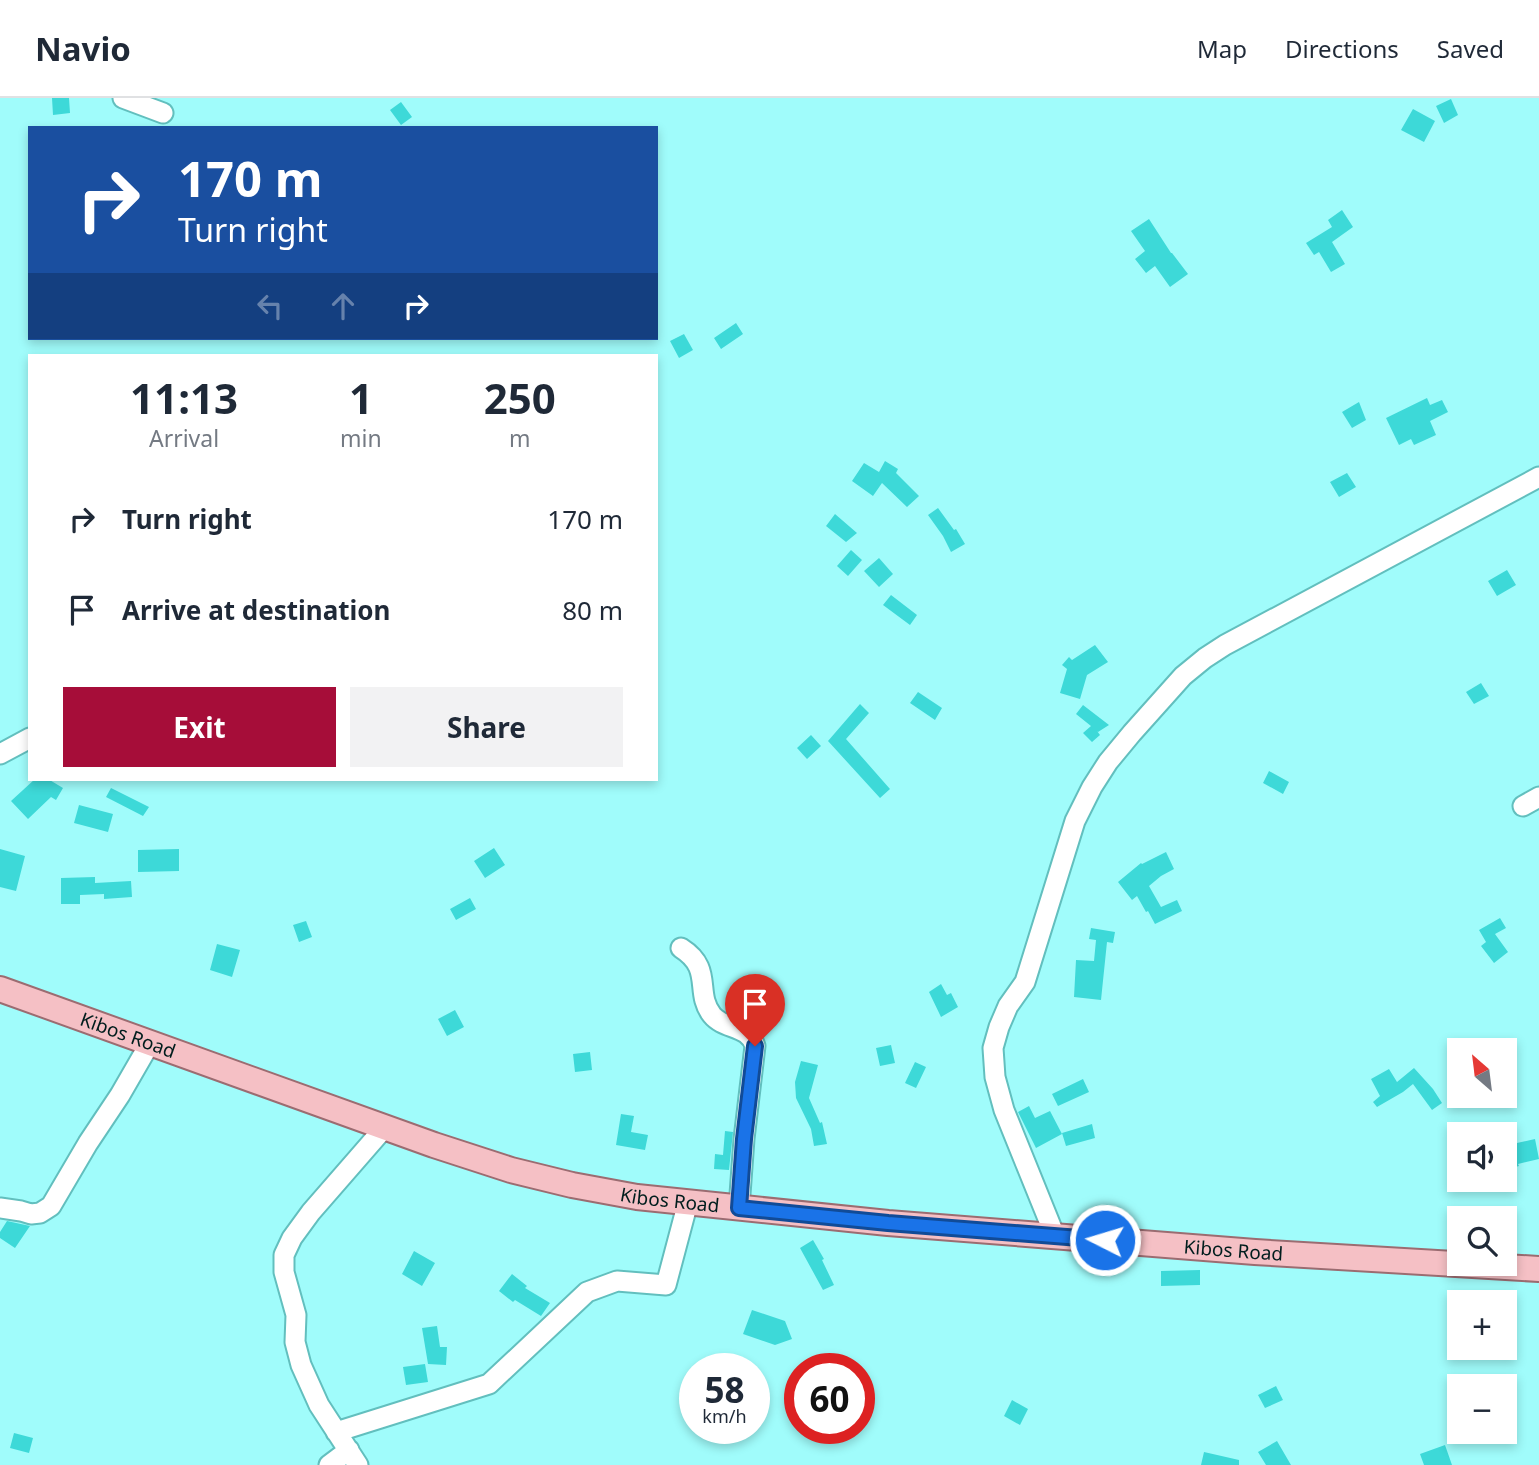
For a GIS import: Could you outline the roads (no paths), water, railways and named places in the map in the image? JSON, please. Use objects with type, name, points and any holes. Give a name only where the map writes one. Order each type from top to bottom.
[{"type":"main road","name":"Kibos Road","points":[[0,989],[498,1166],[637,1197],[888,1223],[1255,1252],[1539,1269]]},
{"type":"street","points":[[122,98],[163,113]]},
{"type":"street","points":[[1055,1236],[1004,1110],[995,1077],[993,1048],[1008,1006],[1025,982],[1075,821],[1092,787],[1132,733],[1183,676],[1205,657],[1539,477]]},
{"type":"street","points":[[0,754],[28,739]]},
{"type":"street","points":[[681,948],[699,965],[712,1015],[743,1031],[751,1037],[755,1046],[739,1208]]},
{"type":"street","points":[[0,1208],[31,1214],[40,1213],[51,1206],[150,1043]]},
{"type":"street","points":[[329,1465],[354,1458],[319,1405],[309,1384],[295,1342],[296,1315],[284,1272],[285,1255],[292,1238],[311,1212],[385,1127]]},
{"type":"street","points":[[336,1432],[489,1384],[587,1292],[617,1280],[666,1284],[688,1202]]}]
